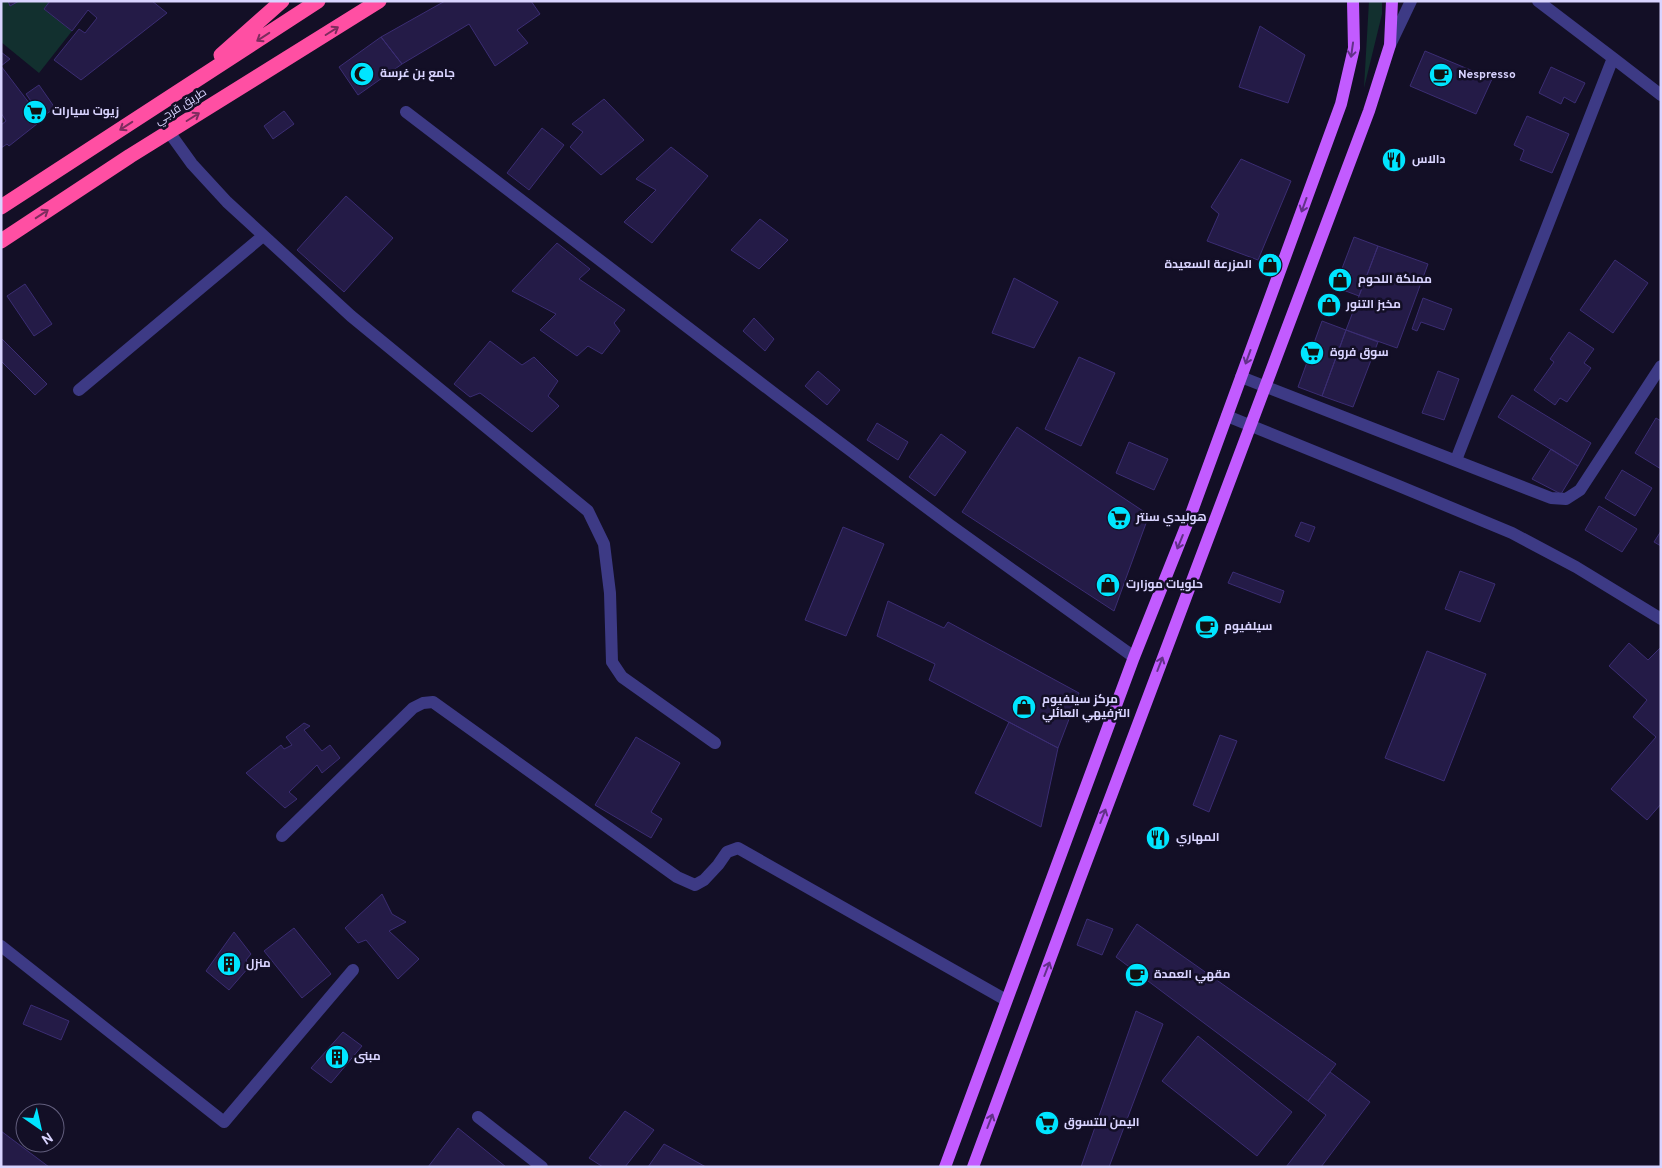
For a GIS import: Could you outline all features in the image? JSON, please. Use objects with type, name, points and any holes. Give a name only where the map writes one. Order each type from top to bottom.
[{"type":"highway","points":[[187,87],[282,1]]},
{"type":"highway","name":"طريق قرجي","points":[[1,206],[318,1]]},
{"type":"highway","name":"طريق قرجي","points":[[1,241],[169,132],[358,16],[379,1]]},
{"type":"highway","points":[[358,16],[388,1]]},
{"type":"main road","points":[[945,1167],[1134,657],[1191,514],[1340,104],[1354,48],[1353,1]]},
{"type":"main road","points":[[973,1167],[1369,111],[1390,45],[1392,1]]},
{"type":"street","points":[[1390,45],[1411,1]]},
{"type":"street","points":[[1538,1],[1661,95]]},
{"type":"street","points":[[1456,460],[1613,58]]},
{"type":"street","points":[[406,112],[799,412],[950,525],[1134,657]]},
{"type":"street","points":[[169,132],[209,184],[350,316],[588,511],[604,544],[610,593],[612,662],[622,677],[715,743]]},
{"type":"street","points":[[79,390],[263,236]]},
{"type":"street","points":[[1241,377],[1551,498],[1566,499],[1580,490],[1655,386],[1661,366]]},
{"type":"street","points":[[1226,416],[1512,533],[1576,567],[1661,619]]},
{"type":"street","points":[[282,836],[414,708],[423,703],[433,702],[677,877],[695,885],[704,880],[718,866],[727,852],[738,848],[1006,1000]]},
{"type":"street","points":[[1,946],[224,1122],[353,970]]},
{"type":"street","points":[[478,1118],[542,1167]]},
{"type":"green space","points":[[1,1],[50,1],[44,9],[72,31],[39,73],[1,42]]},
{"type":"green space","points":[[1369,1],[1382,1],[1382,14],[1364,88]]},
{"type":"building","points":[[8,1],[19,1],[10,6]]},
{"type":"building","points":[[50,1],[152,1],[167,13],[81,80],[54,60],[79,29],[85,33],[97,18],[88,10],[72,31],[44,9]]},
{"type":"building","points":[[445,1],[531,1],[540,14],[517,30],[528,43],[495,66],[469,24],[402,64],[381,37]]},
{"type":"building","points":[[1260,26],[1305,55],[1288,103],[1239,87]]},
{"type":"building","points":[[381,37],[402,64],[358,95],[339,67]]},
{"type":"building","points":[[1425,51],[1492,79],[1476,114],[1410,86]]},
{"type":"building","points":[[1,52],[10,59],[1,66]]},
{"type":"building","points":[[1,66],[42,120],[9,146],[7,144],[1,148],[1,125],[6,121],[1,113]]},
{"type":"building","points":[[1551,67],[1585,83],[1575,103],[1564,97],[1561,104],[1539,93]]},
{"type":"building","points":[[39,85],[55,108],[42,117],[26,94]]},
{"type":"building","points":[[604,99],[644,140],[601,175],[570,147],[583,132],[572,124]]},
{"type":"building","points":[[284,111],[294,124],[273,139],[264,126]]},
{"type":"building","points":[[1527,116],[1569,134],[1552,173],[1520,160],[1524,150],[1514,145]]},
{"type":"building","points":[[542,128],[564,145],[529,190],[507,173]]},
{"type":"building","points":[[671,147],[708,176],[652,243],[624,222],[656,190],[636,179]]},
{"type":"building","points":[[1241,159],[1291,181],[1258,260],[1207,241],[1219,214],[1211,207]]},
{"type":"building","points":[[346,196],[393,238],[344,292],[297,250]]},
{"type":"building","points":[[760,219],[788,240],[759,269],[731,250]]},
{"type":"building","points":[[1354,237],[1378,246],[1359,296],[1335,287]]},
{"type":"building","points":[[557,243],[590,269],[579,279],[625,310],[614,323],[620,331],[602,354],[588,346],[577,356],[540,330],[556,314],[512,291]]},
{"type":"building","points":[[1378,246],[1428,264],[1397,348],[1346,330]]},
{"type":"building","points":[[1615,260],[1648,283],[1613,333],[1580,310]]},
{"type":"building","points":[[1014,278],[1058,302],[1034,348],[992,333]]},
{"type":"building","points":[[25,284],[52,324],[34,336],[7,296]]},
{"type":"building","points":[[1423,298],[1452,309],[1444,330],[1421,322],[1417,331],[1412,329]]},
{"type":"building","points":[[754,318],[774,339],[765,351],[743,331]]},
{"type":"building","points":[[1322,321],[1346,330],[1322,396],[1298,387]]},
{"type":"building","points":[[1346,330],[1378,342],[1353,407],[1322,396]]},
{"type":"building","points":[[1569,332],[1594,349],[1584,363],[1591,368],[1567,402],[1560,398],[1555,405],[1534,390],[1554,362],[1550,359]]},
{"type":"building","points":[[1,338],[47,384],[35,395],[1,361]]},
{"type":"building","points":[[490,341],[522,365],[534,357],[558,381],[548,396],[559,406],[532,432],[480,393],[470,397],[454,384]]},
{"type":"building","points":[[1079,357],[1115,373],[1081,446],[1045,429]]},
{"type":"building","points":[[818,371],[840,390],[827,405],[805,386]]},
{"type":"building","points":[[1438,371],[1459,379],[1444,420],[1422,413]]},
{"type":"building","points":[[1512,395],[1591,443],[1578,466],[1498,417]]},
{"type":"building","points":[[1656,418],[1661,421],[1661,469],[1635,453]]},
{"type":"building","points":[[877,423],[908,442],[898,460],[867,440]]},
{"type":"building","points":[[1017,427],[1149,515],[1114,611],[962,512]]},
{"type":"building","points":[[941,434],[966,452],[935,496],[909,477]]},
{"type":"building","points":[[1129,442],[1168,459],[1154,490],[1116,473]]},
{"type":"building","points":[[1551,449],[1578,466],[1561,494],[1532,479]]},
{"type":"building","points":[[1622,470],[1652,488],[1635,516],[1605,498]]},
{"type":"building","points":[[1599,506],[1637,529],[1622,552],[1585,530]]},
{"type":"building","points":[[1301,522],[1315,527],[1309,542],[1295,536]]},
{"type":"building","points":[[843,527],[884,544],[846,636],[805,620]]},
{"type":"building","points":[[1661,531],[1661,546],[1654,542]]},
{"type":"building","points":[[1460,571],[1495,584],[1480,622],[1445,609]]},
{"type":"building","points":[[1233,572],[1284,591],[1280,603],[1228,583]]},
{"type":"building","points":[[888,601],[944,628],[948,622],[1079,693],[1058,748],[929,680],[935,664],[877,636]]},
{"type":"building","points":[[1629,643],[1648,660],[1661,647],[1661,804],[1647,820],[1611,789],[1656,737],[1633,717],[1647,700],[1609,666]]},
{"type":"building","points":[[1427,651],[1486,674],[1444,781],[1385,758]]},
{"type":"building","points":[[1009,722],[1058,748],[1041,827],[975,793]]},
{"type":"building","points":[[304,723],[310,726],[304,730],[322,751],[330,745],[340,758],[322,773],[317,765],[289,792],[297,799],[285,808],[246,773],[281,745],[284,749],[292,745],[286,737]]},
{"type":"building","points":[[1220,735],[1237,741],[1209,812],[1193,805]]},
{"type":"building","points":[[636,737],[680,763],[651,812],[662,819],[651,838],[595,805]]},
{"type":"building","points":[[382,894],[392,914],[406,922],[389,931],[419,959],[398,979],[366,940],[358,943],[345,928]]},
{"type":"building","points":[[1087,919],[1113,929],[1102,955],[1077,945]]},
{"type":"building","points":[[1137,924],[1336,1064],[1308,1101],[1116,957]]},
{"type":"building","points":[[294,928],[331,974],[302,998],[264,951]]},
{"type":"building","name":"منزل","points":[[234,932],[251,954],[246,960],[249,967],[229,990],[206,971]]},
{"type":"building","points":[[31,1005],[69,1021],[61,1040],[23,1024]]},
{"type":"building","points":[[1136,1011],[1163,1024],[1109,1167],[1081,1167]]},
{"type":"building","name":"مبنى","points":[[343,1032],[362,1046],[331,1083],[311,1068]]},
{"type":"building","points":[[1198,1036],[1292,1112],[1257,1156],[1162,1081]]},
{"type":"building","points":[[1330,1072],[1370,1102],[1321,1167],[1286,1167],[1326,1115],[1308,1101]]},
{"type":"building","points":[[625,1111],[654,1130],[625,1167],[603,1167],[589,1158]]},
{"type":"building","points":[[458,1128],[506,1167],[428,1167]]},
{"type":"building","points":[[1,1131],[15,1142],[15,1153],[30,1153],[49,1167],[1,1167]]},
{"type":"building","points":[[664,1144],[706,1167],[648,1167]]},
{"type":"place","name":"جامع بن غرسة","points":[[362,74]]},
{"type":"place","name":"Nespresso","points":[[1441,75]]},
{"type":"place","name":"زيوت سيارات","points":[[35,112]]},
{"type":"place","name":"دالاس","points":[[1394,160]]},
{"type":"place","name":"المزرعة السعيدة","points":[[1270,265]]},
{"type":"place","name":"مملكة اللحوم","points":[[1340,280]]},
{"type":"place","name":"مخبز التنور","points":[[1329,305]]},
{"type":"place","name":"سوق فروة","points":[[1312,353]]},
{"type":"place","name":"هوليدي سنتر","points":[[1119,518]]},
{"type":"place","name":"حلويات موزارت","points":[[1108,585]]},
{"type":"place","name":"سيلفيوم","points":[[1207,627]]},
{"type":"place","name":"مركز سيلفيوم الترفيهي العائلي","points":[[1024,707]]},
{"type":"place","name":"المهاري","points":[[1158,838]]},
{"type":"place","name":"منزل","points":[[229,964]]},
{"type":"place","name":"مقهي العمدة","points":[[1137,975]]},
{"type":"place","name":"مبنى","points":[[337,1057]]},
{"type":"place","name":"اليمن للتسوق","points":[[1047,1123]]}]
